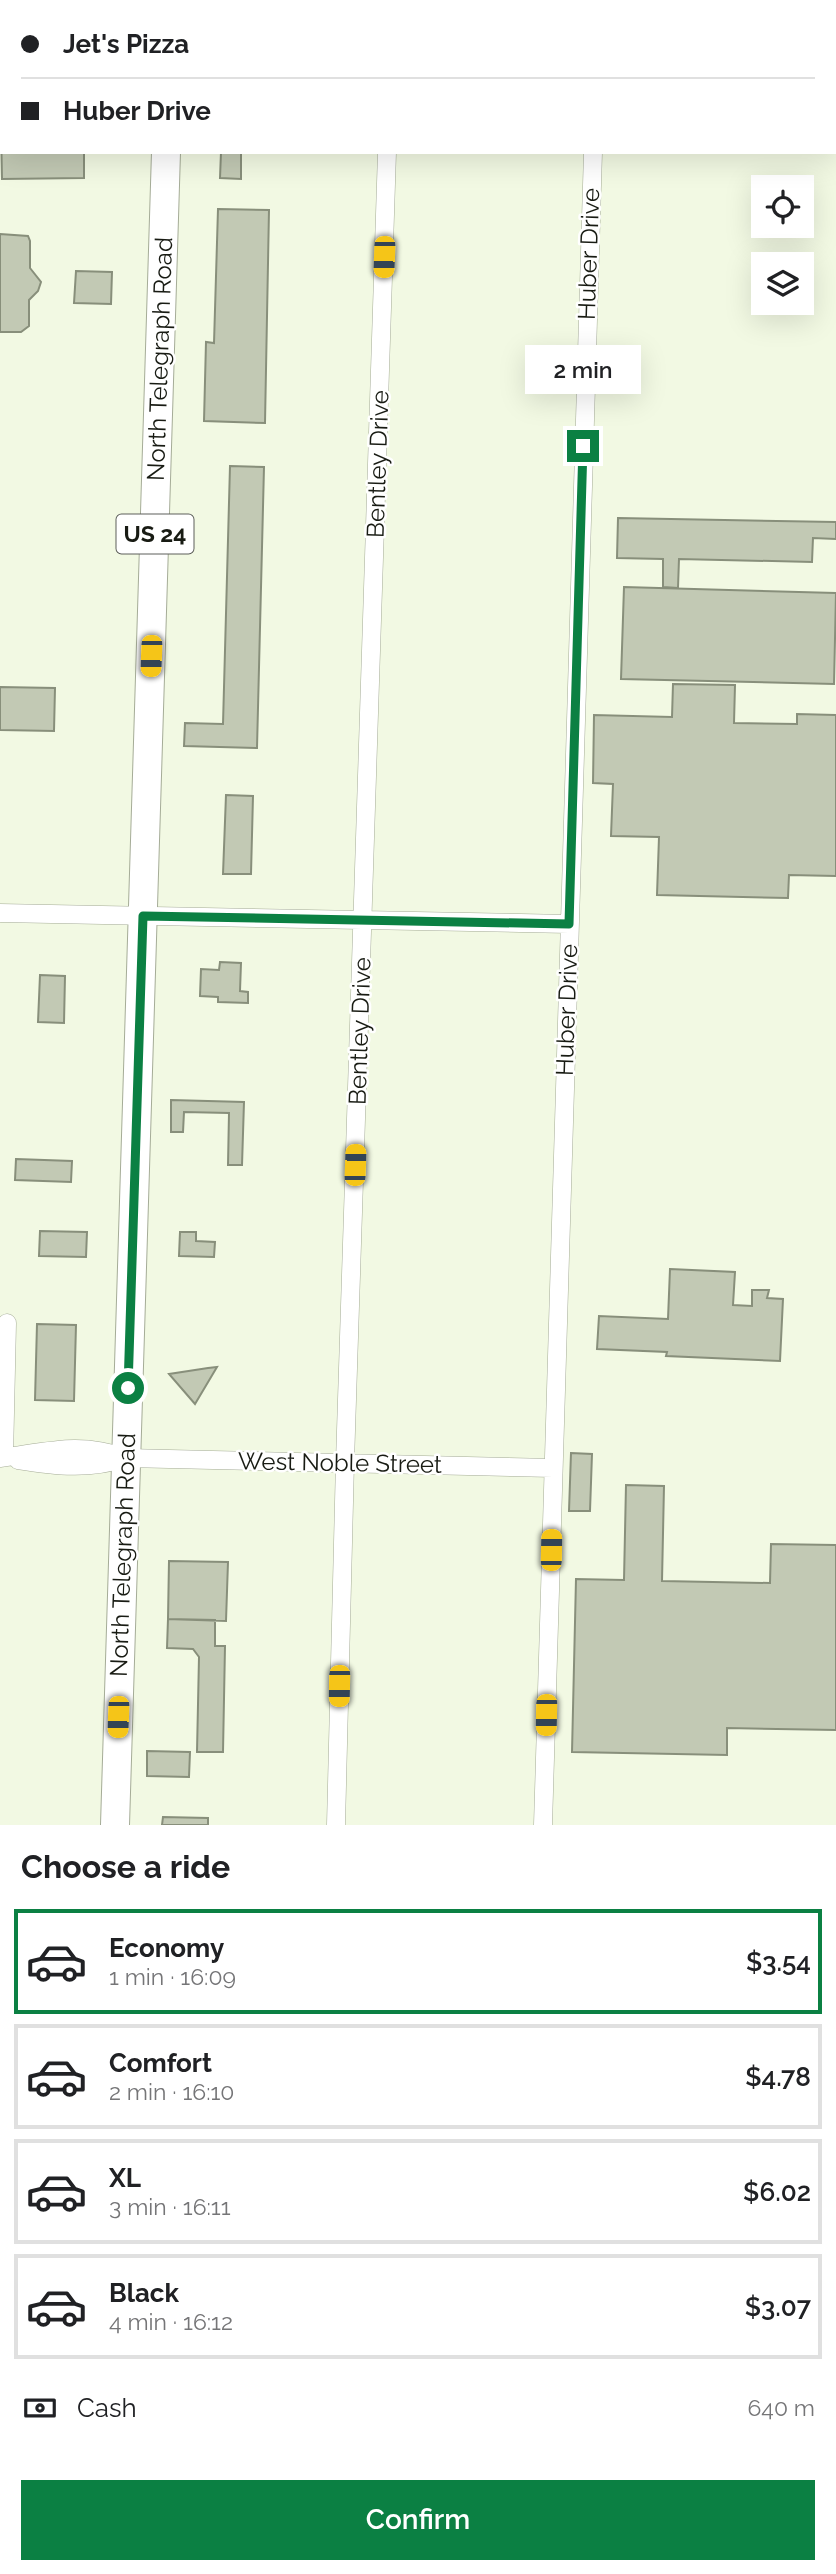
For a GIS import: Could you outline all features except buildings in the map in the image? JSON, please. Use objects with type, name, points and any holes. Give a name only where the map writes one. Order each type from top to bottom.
[{"type":"main road","name":"North Telegraph Road","points":[[115,1825],[166,154]]},
{"type":"street","name":"Bentley Drive","points":[[336,1825],[387,154]]},
{"type":"street","name":"Huber Drive","points":[[543,1825],[593,154]]},
{"type":"street","points":[[0,914],[569,924]]},
{"type":"street","points":[[2,1458],[7,1323]]},
{"type":"street","name":"West Noble Street","points":[[2,1458],[53,1448],[103,1450],[126,1458],[553,1468]]},
{"type":"route","points":[[128,1388],[143,916],[569,924],[583,446]]}]
